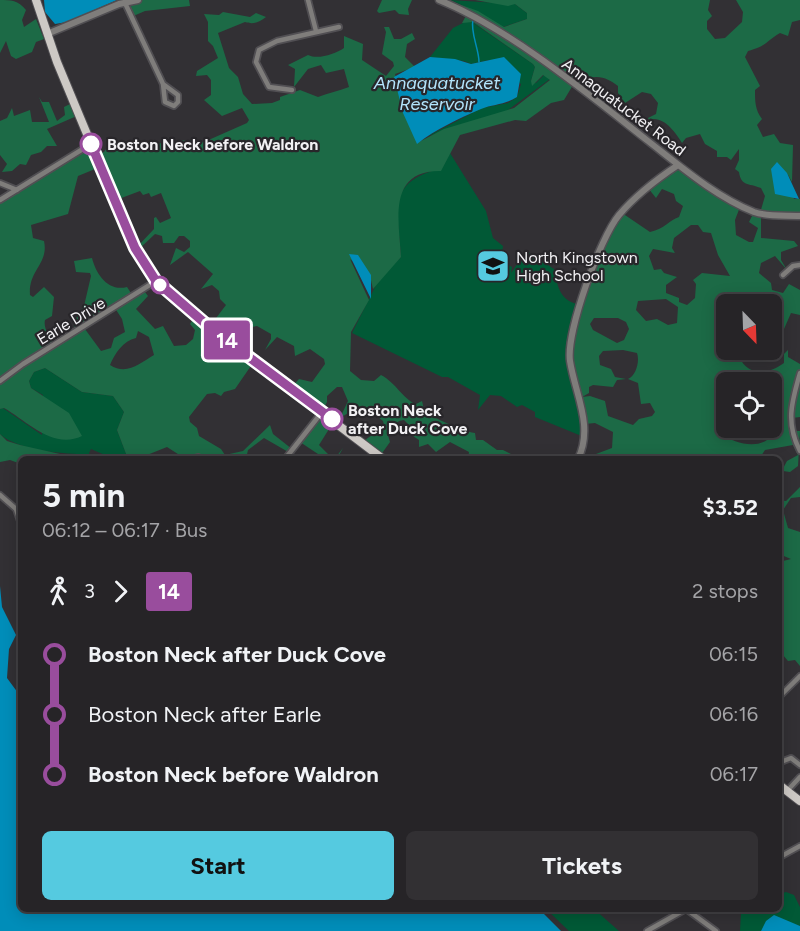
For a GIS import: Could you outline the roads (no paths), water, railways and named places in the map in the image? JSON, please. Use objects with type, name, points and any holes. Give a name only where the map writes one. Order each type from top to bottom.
[{"type":"main road","points":[[36,0],[47,34],[135,248],[156,281],[214,331],[379,456]]},
{"type":"main road","points":[[782,787],[800,801]]},
{"type":"street","points":[[47,34],[138,0]]},
{"type":"street","points":[[308,0],[316,31]]},
{"type":"street","name":"Annaquatucket Road","points":[[439,0],[462,9],[502,33],[678,165],[726,197],[753,211],[800,216]]},
{"type":"street","points":[[125,3],[163,84],[165,102],[174,106],[178,102],[178,95],[163,84]]},
{"type":"street","points":[[292,90],[269,87],[258,69],[256,56],[264,46],[339,27]]},
{"type":"street","points":[[0,200],[91,144]]},
{"type":"street","points":[[579,456],[584,435],[584,417],[569,349],[582,300],[607,234],[615,221],[635,198],[678,165]]},
{"type":"street","points":[[0,183],[17,190]]},
{"type":"street","points":[[783,275],[793,266],[800,265]]},
{"type":"street","name":"Earle Drive","points":[[0,381],[23,364],[156,281]]},
{"type":"street","points":[[800,373],[790,406],[792,424],[800,451]]},
{"type":"street","points":[[287,456],[322,412]]},
{"type":"street","points":[[0,495],[18,513]]},
{"type":"street","points":[[782,694],[800,676]]},
{"type":"street","points":[[782,761],[791,758],[800,765]]},
{"type":"street","points":[[788,791],[800,777]]},
{"type":"street","points":[[782,856],[800,846]]},
{"type":"street","points":[[647,931],[681,912]]},
{"type":"street","points":[[690,912],[716,931]]},
{"type":"water","points":[[44,0],[117,0],[67,22],[55,24],[45,12]]},
{"type":"water","name":"Annaquatucket Reservoir","points":[[430,57],[455,59],[471,64],[504,57],[521,74],[517,97],[508,102],[481,109],[440,129],[417,144],[403,113],[394,77]]},
{"type":"water","points":[[777,162],[787,173],[799,199],[775,194],[771,169]]},
{"type":"water","points":[[349,254],[358,255],[371,275],[371,299]]},
{"type":"water","points":[[0,586],[2,607],[16,635],[9,649],[7,678],[18,693],[18,912],[542,912],[561,931],[0,931]]},
{"type":"water","points":[[774,915],[800,926],[800,931],[761,931],[766,921]]},
{"type":"waterway","points":[[473,20],[479,62]]},
{"type":"place","name":"Boston Neck before Waldron","points":[[91,144]]},
{"type":"place","name":"North Kingstown High School","points":[[493,266]]},
{"type":"place","name":"Boston Neck after Duck Cove","points":[[332,419]]}]
